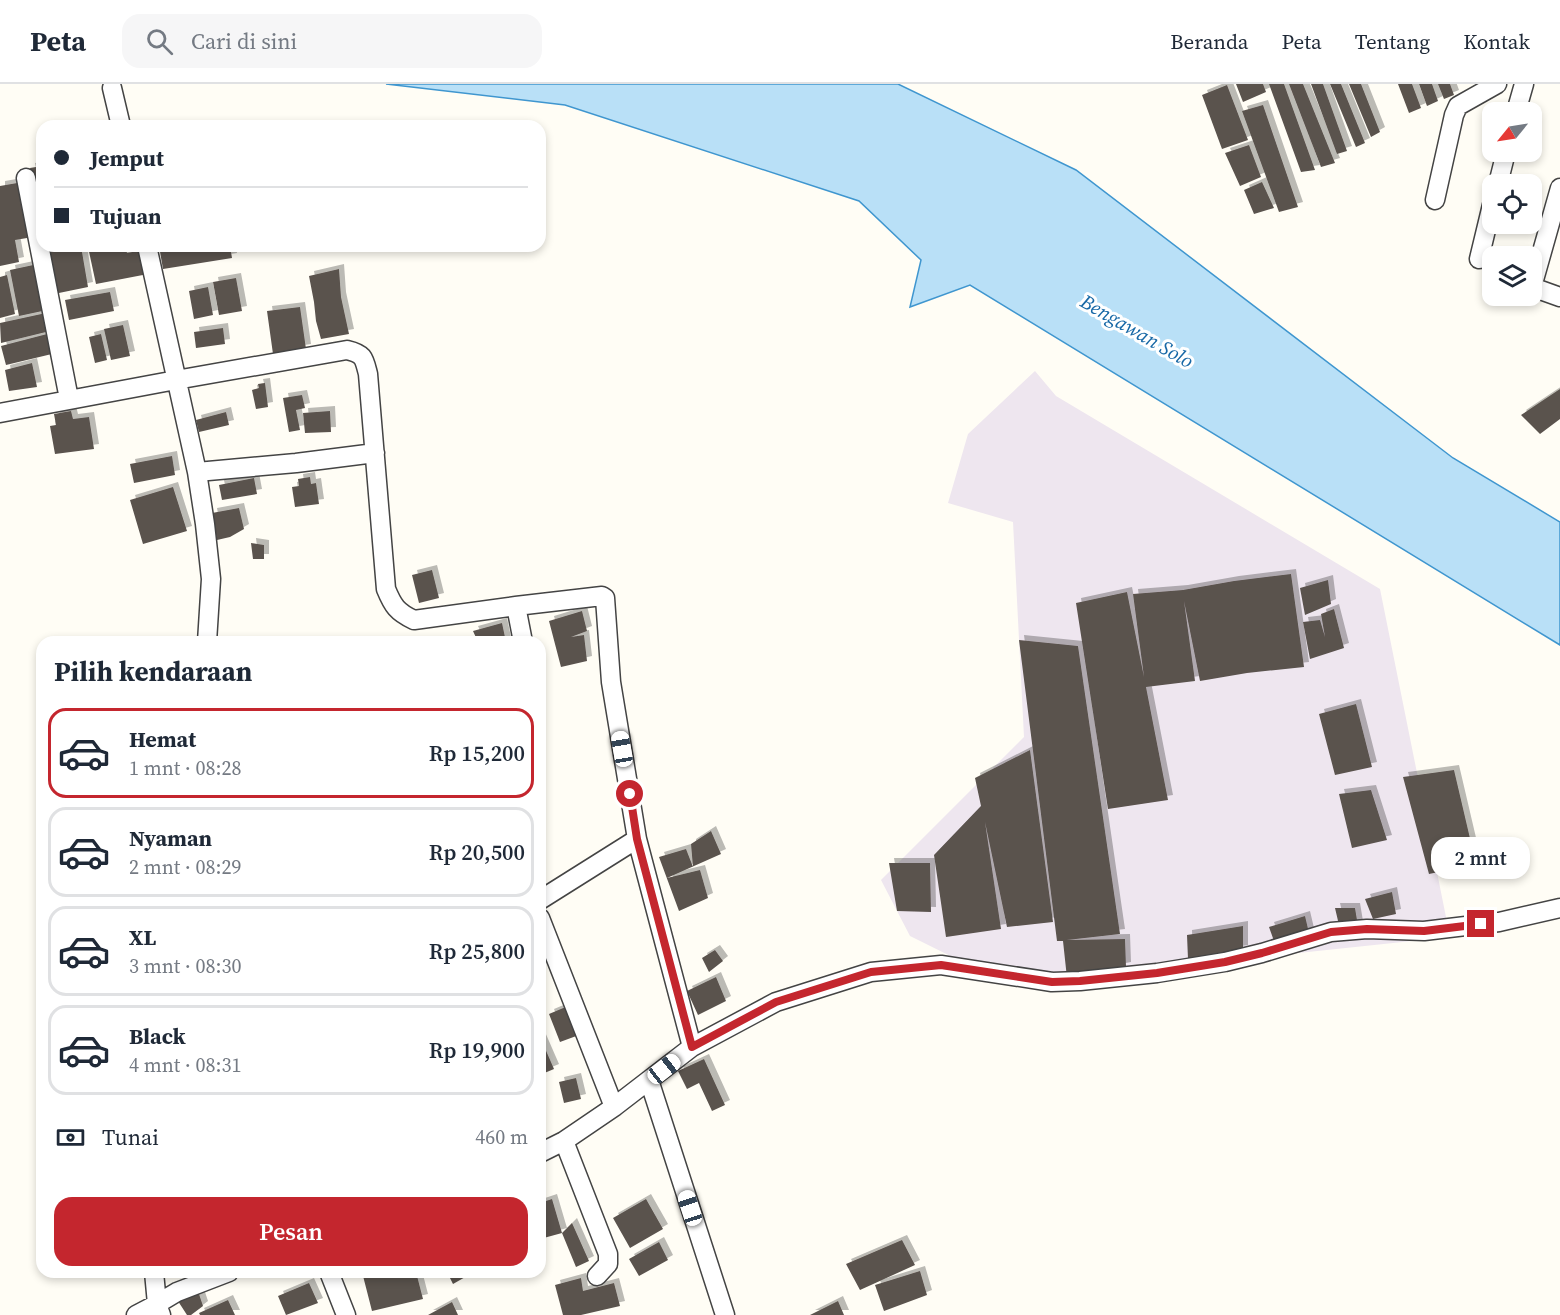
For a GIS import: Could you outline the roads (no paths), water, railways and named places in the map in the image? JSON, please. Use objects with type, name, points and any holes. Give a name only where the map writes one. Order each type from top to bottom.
[{"type":"street","points":[[1435,200],[1458,106],[1497,84]]},
{"type":"street","points":[[1519,102],[1524,84]]},
{"type":"street","points":[[112,88],[120,120]]},
{"type":"street","points":[[26,178],[36,229]]},
{"type":"street","points":[[1542,252],[1560,188]]},
{"type":"street","points":[[1479,261],[1485,234]]},
{"type":"street","points":[[40,252],[69,399]]},
{"type":"street","points":[[148,252],[197,472],[211,579],[207,636]]},
{"type":"street","points":[[1542,291],[1560,297]]},
{"type":"street","points":[[0,413],[347,350],[358,353],[364,359],[368,374],[386,589],[393,606],[402,615],[414,620],[602,596],[605,598],[611,682],[637,839],[692,1047]]},
{"type":"street","points":[[197,472],[375,453]]},
{"type":"street","points":[[516,606],[522,636]]},
{"type":"street","points":[[546,896],[637,839]]},
{"type":"street","points":[[546,1150],[564,1141],[614,1107],[692,1047],[776,1002],[871,972],[941,965],[1052,982],[1080,981],[1157,973],[1225,962],[1331,932],[1367,929],[1424,931],[1499,922],[1560,908]]},
{"type":"street","points":[[546,933],[614,1107]]},
{"type":"street","points":[[649,1080],[725,1315]]},
{"type":"street","points":[[564,1141],[608,1254],[608,1264],[597,1276]]},
{"type":"street","points":[[155,1278],[159,1310]]},
{"type":"street","points":[[136,1315],[159,1310],[177,1292],[213,1278]]},
{"type":"street","points":[[331,1278],[346,1315]]},
{"type":"water","name":"Bengawan Solo","points":[[386,84],[898,84],[1076,170],[1453,458],[1560,522],[1560,645],[970,285],[910,307],[921,260],[859,201],[565,105]]}]
